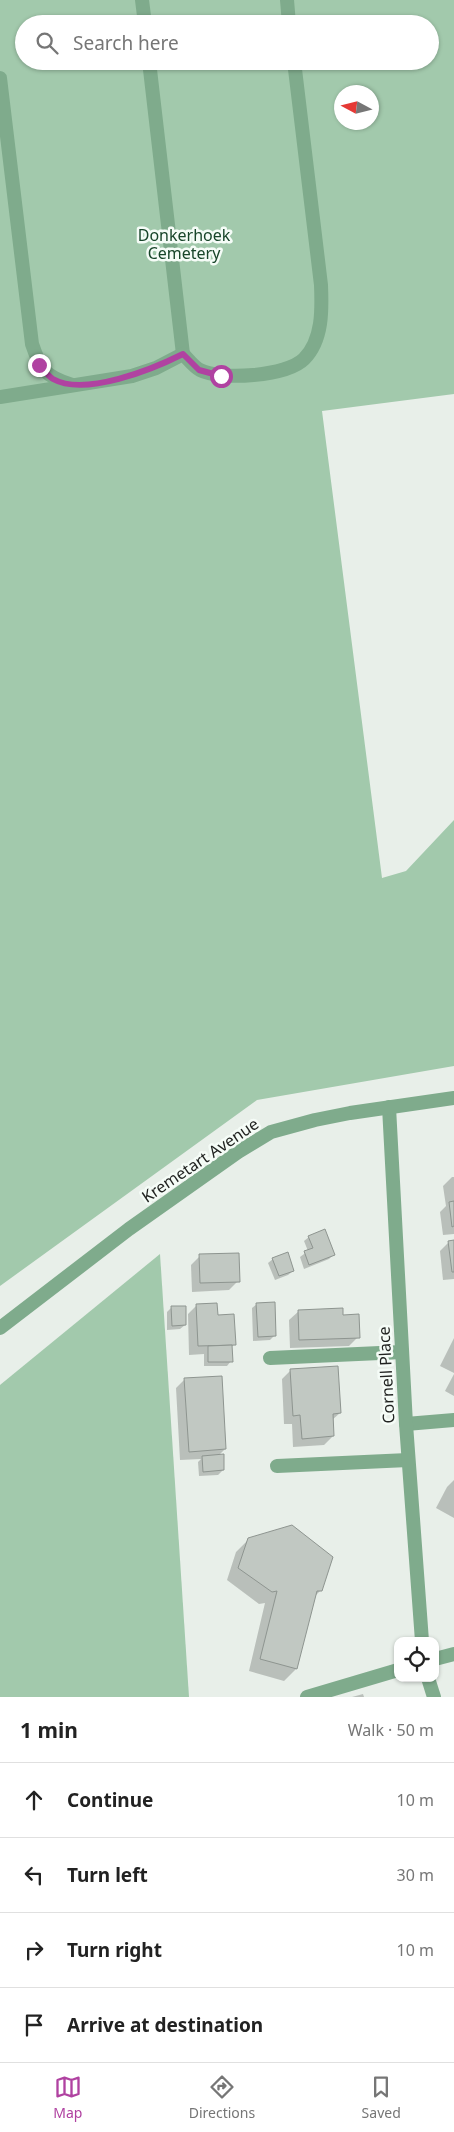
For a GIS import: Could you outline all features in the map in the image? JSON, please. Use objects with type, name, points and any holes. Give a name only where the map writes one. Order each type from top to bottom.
[{"type":"street","points":[[142,0],[144,15]]},
{"type":"street","points":[[286,0],[288,15]]},
{"type":"street","points":[[150,70],[183,354],[199,370],[221,376],[281,371],[304,360],[314,344],[322,318],[321,286],[295,70]]},
{"type":"street","points":[[0,78],[32,344],[39,365],[52,378],[74,386]]},
{"type":"street","points":[[0,398],[132,376],[156,368],[183,354]]},
{"type":"street","name":"Kremetart Avenue","points":[[0,1328],[137,1224],[238,1152],[271,1132],[315,1120],[454,1098]]},
{"type":"street","name":"Cornell Place","points":[[389,1107],[408,1460],[422,1637]]},
{"type":"street","points":[[270,1358],[402,1352]]},
{"type":"street","points":[[406,1424],[454,1420]]},
{"type":"street","points":[[277,1466],[408,1460]]},
{"type":"street","points":[[439,1658],[454,1654]]},
{"type":"street","points":[[307,1697],[394,1671]]},
{"type":"street","points":[[429,1682],[434,1697]]},
{"type":"green space","name":"Donkerhoek Cemetery","points":[[0,0],[454,0],[454,394],[322,411],[382,878],[406,871],[454,820],[454,1066],[257,1100],[0,1286]]},
{"type":"green space","points":[[160,1254],[189,1697],[0,1697],[0,1385]]},
{"type":"building","points":[[454,1201],[454,1226],[452,1227],[449,1202]]},
{"type":"building","points":[[325,1229],[335,1255],[309,1265],[304,1251],[313,1248],[308,1236]]},
{"type":"building","points":[[454,1240],[454,1272],[452,1272],[448,1241]]},
{"type":"building","points":[[288,1252],[294,1271],[279,1276],[272,1258]]},
{"type":"building","points":[[239,1253],[240,1282],[200,1283],[199,1254]]},
{"type":"building","points":[[275,1302],[276,1336],[258,1337],[256,1303]]},
{"type":"building","points":[[217,1303],[218,1315],[234,1314],[236,1345],[198,1346],[196,1304]]},
{"type":"building","points":[[171,1306],[186,1306],[186,1325],[172,1326]]},
{"type":"building","points":[[343,1308],[343,1315],[359,1314],[360,1338],[299,1340],[298,1310]]},
{"type":"building","points":[[232,1345],[233,1362],[208,1362],[208,1346]]},
{"type":"building","points":[[338,1366],[341,1413],[333,1414],[334,1436],[302,1439],[300,1415],[293,1416],[290,1369]]},
{"type":"building","points":[[222,1376],[226,1449],[189,1452],[184,1378]]},
{"type":"building","points":[[224,1454],[224,1470],[203,1472],[202,1456]]},
{"type":"building","points":[[292,1525],[333,1557],[322,1591],[317,1591],[297,1669],[260,1659],[277,1591],[272,1592],[238,1568],[248,1538]]},
{"type":"route","points":[[39,365],[52,378],[74,386],[132,376],[156,368],[183,354],[199,370],[221,376]]}]
